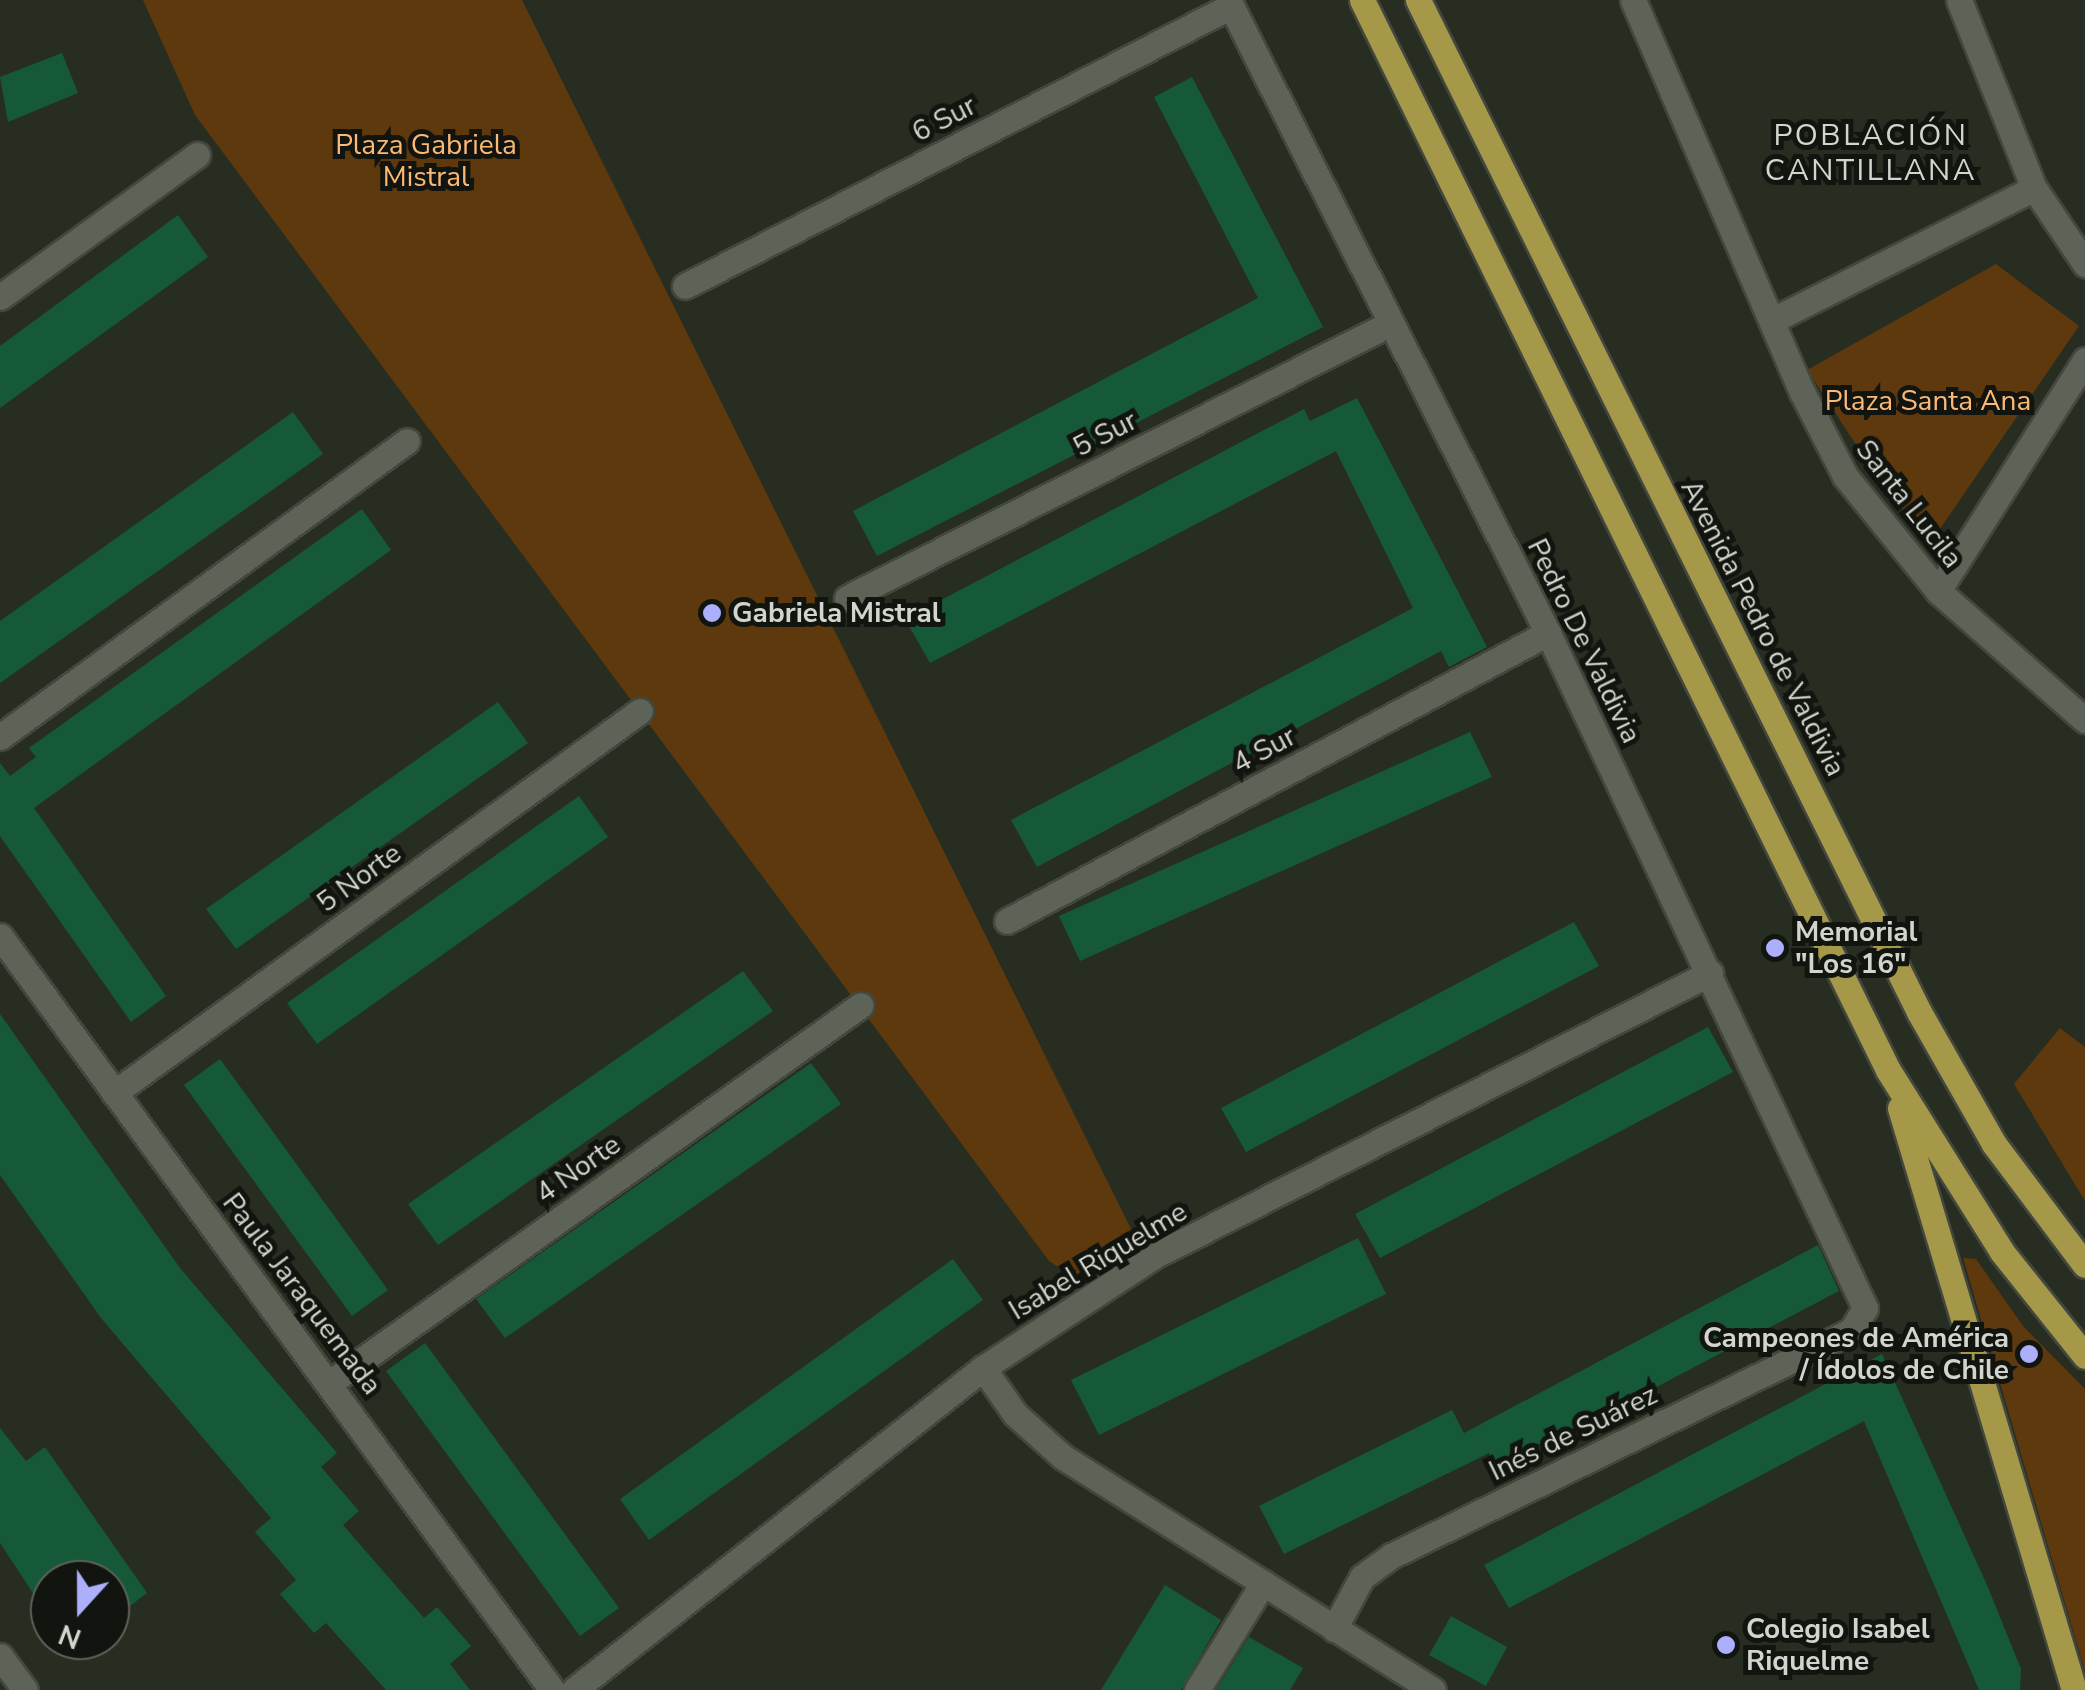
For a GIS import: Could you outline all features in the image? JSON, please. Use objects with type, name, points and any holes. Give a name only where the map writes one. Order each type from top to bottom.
[{"type":"main road","points":[[1362,0],[1888,1070],[2002,1252],[2085,1356]]},
{"type":"main road","name":"Avenida Pedro de Valdivia","points":[[1418,0],[1919,1012],[1994,1144],[2085,1265]]},
{"type":"main road","points":[[1888,1070],[2074,1690]]},
{"type":"street","name":"Santa Lucila","points":[[1633,0],[1844,476],[1938,591],[2085,720]]},
{"type":"street","points":[[1959,0],[2034,188],[2085,264]]},
{"type":"street","name":"6 Sur","points":[[686,286],[1229,3]]},
{"type":"street","name":"Pedro De Valdivia","points":[[1229,3],[1548,634],[1862,1296],[1863,1318]]},
{"type":"street","points":[[0,298],[197,155]]},
{"type":"street","points":[[1773,320],[2034,188]]},
{"type":"street","name":"5 Sur","points":[[847,598],[1391,323]]},
{"type":"street","points":[[1938,591],[2085,360]]},
{"type":"street","points":[[0,736],[407,440]]},
{"type":"street","name":"4 Sur","points":[[1008,920],[1548,634]]},
{"type":"street","name":"5 Norte","points":[[114,1093],[640,711]]},
{"type":"street","name":"Paula Jaraquemada","points":[[0,936],[331,1382],[552,1690]]},
{"type":"street","name":"Isabel Riquelme","points":[[574,1690],[984,1368],[1156,1256],[1710,973]]},
{"type":"street","name":"4 Norte","points":[[331,1382],[861,1005]]},
{"type":"street","name":"Inés de Suárez","points":[[1334,1629],[1362,1577],[1390,1556],[1851,1331],[1863,1318]]},
{"type":"street","points":[[984,1368],[1015,1414],[1046,1445],[1433,1690]]},
{"type":"street","points":[[1197,1690],[1263,1583]]},
{"type":"street","points":[[0,1656],[24,1690]]},
{"type":"green space","name":"Plaza Gabriela Mistral","points":[[143,0],[522,0],[1135,1237],[1075,1278],[1049,1261],[195,115]]},
{"type":"green space","name":"Plaza Santa Ana","points":[[1996,264],[2079,326],[1931,542],[1888,493],[1807,370]]},
{"type":"green space","points":[[2060,1028],[2085,1047],[2085,1201],[2014,1084]]},
{"type":"green space","points":[[1963,1258],[1976,1259],[2023,1326],[2085,1389],[2085,1671]]},
{"type":"building","points":[[62,53],[78,93],[8,122],[0,77]]},
{"type":"building","points":[[1192,77],[1323,327],[877,556],[853,511],[1258,298],[1154,97]]},
{"type":"building","points":[[178,215],[208,257],[0,408],[0,346]]},
{"type":"building","points":[[1357,398],[1487,647],[1449,667],[1441,651],[1037,867],[1011,820],[1413,608],[1336,451],[930,663],[905,619],[1304,409],[1310,421]]},
{"type":"building","points":[[293,412],[323,454],[0,683],[0,621]]},
{"type":"building","points":[[362,509],[391,550],[34,808],[166,996],[131,1022],[0,836],[0,763],[10,776],[36,757],[29,748]]},
{"type":"building","points":[[498,702],[528,743],[236,949],[206,909]]},
{"type":"building","points":[[1470,732],[1492,777],[1080,961],[1059,916]]},
{"type":"building","points":[[579,796],[608,837],[317,1044],[287,1003]]},
{"type":"building","points":[[1574,922],[1599,966],[1246,1152],[1221,1108]]},
{"type":"building","points":[[743,971],[773,1011],[438,1245],[408,1204]]},
{"type":"building","points":[[0,1014],[180,1268],[337,1453],[321,1467],[359,1511],[343,1525],[424,1618],[437,1607],[471,1646],[450,1664],[470,1690],[386,1690],[326,1623],[314,1633],[280,1594],[296,1580],[255,1532],[271,1518],[101,1318],[0,1175]]},
{"type":"building","points":[[1708,1027],[1733,1072],[1380,1258],[1355,1214]]},
{"type":"building","points":[[220,1059],[388,1290],[352,1316],[184,1085]]},
{"type":"building","points":[[811,1063],[841,1104],[505,1338],[476,1299]]},
{"type":"building","points":[[1358,1238],[1386,1294],[1099,1435],[1071,1380]]},
{"type":"building","points":[[1818,1245],[1839,1291],[1499,1470],[1489,1453],[1284,1554],[1259,1506],[1452,1410],[1464,1433]]},
{"type":"building","points":[[953,1259],[983,1300],[649,1540],[620,1499]]},
{"type":"building","points":[[425,1343],[619,1608],[580,1636],[386,1371]]},
{"type":"building","points":[[1882,1354],[1987,1585],[2021,1669],[2020,1690],[1979,1690],[1864,1421],[1509,1608],[1484,1565]]},
{"type":"building","points":[[0,1428],[26,1461],[45,1447],[124,1560],[30,1560],[30,1589],[0,1543]]},
{"type":"building","points":[[130,1569],[147,1593],[130,1606]]},
{"type":"building","points":[[1165,1585],[1221,1620],[1181,1690],[1101,1690]]},
{"type":"building","points":[[1451,1616],[1507,1647],[1486,1686],[1429,1655]]},
{"type":"building","points":[[1249,1637],[1303,1668],[1290,1690],[1216,1690]]},
{"type":"place","name":"Gabriela Mistral","points":[[712,613]]},
{"type":"place","name":"Memorial \"Los 16\"","points":[[1775,948]]},
{"type":"place","name":"Campeones de América / Ídolos de Chile","points":[[2029,1354]]},
{"type":"place","name":"Colegio Isabel Riquelme","points":[[1726,1645]]},
{"type":"district","name":"POBLACIÓN CANTILLANA","points":[[1871,153]]}]
